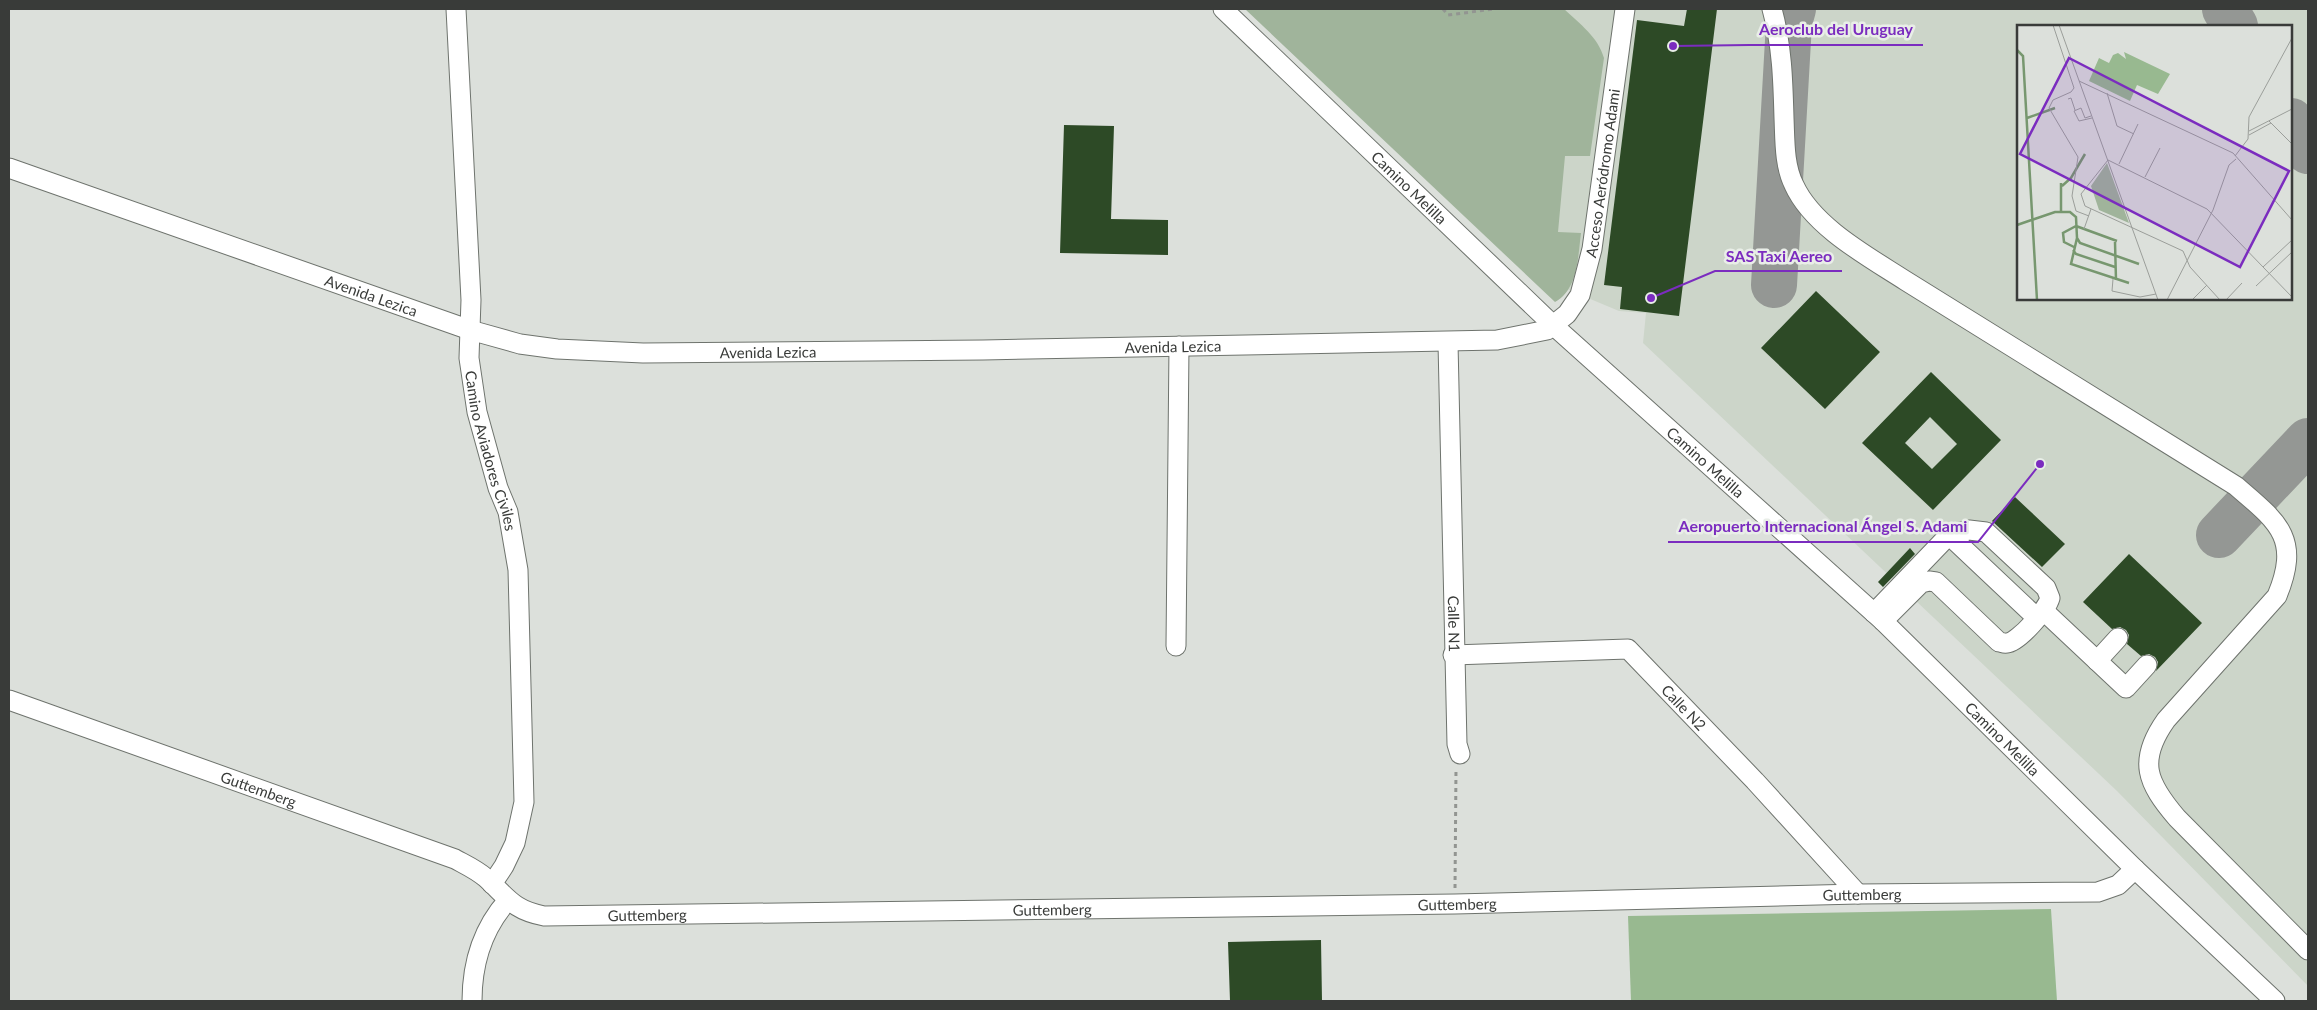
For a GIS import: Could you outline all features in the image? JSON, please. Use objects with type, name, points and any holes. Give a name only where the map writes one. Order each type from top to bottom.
[{"type":"street","name":"Camino Aviadores Civiles","points":[[456,9],[471,300],[469,358],[477,412],[496,480],[508,512],[518,570],[524,802],[516,843],[492,884]]},
{"type":"street","name":"Camino Melilla","points":[[1223,9],[1554,326],[1879,617],[2135,869],[2275,1001]]},
{"type":"street","name":"Acceso Aeródromo Adami","points":[[1554,326],[1574,306],[1584,282],[1592,249],[1625,9]]},
{"type":"street","points":[[1772,9],[1780,43],[1786,160],[1794,186],[1821,220],[1857,249],[1906,281],[2229,481],[2269,514],[2280,531],[2287,550],[2286,573],[2277,596],[2166,720],[2156,735],[2150,749],[2147,765],[2152,784],[2160,798],[2177,818],[2308,950]]},
{"type":"street","name":"Avenida Lezica","points":[[9,168],[470,330],[520,344],[593,352],[1448,343],[1526,336],[1554,326]]},
{"type":"street","name":"Calle N1","points":[[1448,343],[1454,655],[1457,744],[1460,754]]},
{"type":"street","points":[[1176,646],[1179,346]]},
{"type":"street","points":[[1879,617],[1917,578],[1949,535],[1969,530],[1986,532],[2046,588],[2050,598],[2041,614],[2015,640],[2008,643],[1999,642],[1936,582],[1917,578]]},
{"type":"street","points":[[1949,535],[2126,688],[2148,665]]},
{"type":"street","points":[[2097,661],[2118,638]]},
{"type":"street","name":"Calle N2","points":[[1454,655],[1628,649],[1755,781],[1858,894]]},
{"type":"street","name":"Guttemberg","points":[[9,700],[436,852],[473,868],[512,905],[528,913],[544,916],[1455,904],[1858,894],[2098,892],[2118,885],[2135,869]]},
{"type":"street","points":[[472,1001],[474,972],[486,931],[508,900]]},
{"type":"path","points":[[1443,9],[1448,16],[1494,9]]},
{"type":"path","points":[[1455,904],[1456,771],[1460,754]]},
{"type":"shaded area","points":[[1282,9],[2308,9],[2308,986],[2117,791],[1643,343],[1646,313],[1619,311],[1564,288]]},
{"type":"green space","points":[[1245,9],[1564,9],[1593,37],[1604,58],[1590,156],[1565,156],[1558,232],[1581,233],[1576,272],[1563,297],[1555,302]]},
{"type":"green space","points":[[2051,909],[2057,1001],[1631,1001],[1628,916]]},
{"type":"building","points":[[1687,9],[1717,9],[1679,316],[1620,309],[1622,287],[1604,285],[1637,20],[1684,26]]},
{"type":"building","points":[[1064,125],[1114,126],[1111,219],[1168,220],[1168,255],[1060,253]]},
{"type":"building","points":[[1816,291],[1880,352],[1825,409],[1761,348]]},
{"type":"building","points":[[1931,372],[2001,440],[1933,510],[1862,443]],"holes":[[[1930,417],[1957,444],[1932,469],[1905,443]]]},
{"type":"building","points":[[2015,497],[2065,544],[2042,567],[1992,521]]},
{"type":"building","points":[[1910,548],[1915,554],[1883,587],[1878,582]]},
{"type":"building","points":[[2129,554],[2202,623],[2156,671],[2158,662],[2155,657],[2149,654],[2141,656],[2127,644],[2129,635],[2126,630],[2120,627],[2112,629],[2083,602]]},
{"type":"building","points":[[1321,940],[1322,1001],[1230,1001],[1228,942]]},
{"type":"taxiway","points":[[1774,285],[1789,23],[1793,9]]},
{"type":"taxiway","points":[[2225,9],[2234,25]]},
{"type":"taxiway","points":[[2292,123],[2308,151]]},
{"type":"taxiway","points":[[2219,535],[2308,441]]},
{"type":"place","name":"Aeroclub del Uruguay","points":[[1673,46]]},
{"type":"place","name":"SAS Taxi Aereo","points":[[1651,298]]},
{"type":"place","name":"Aeropuerto Internacional Ángel S. Adami","points":[[2040,464]]}]
